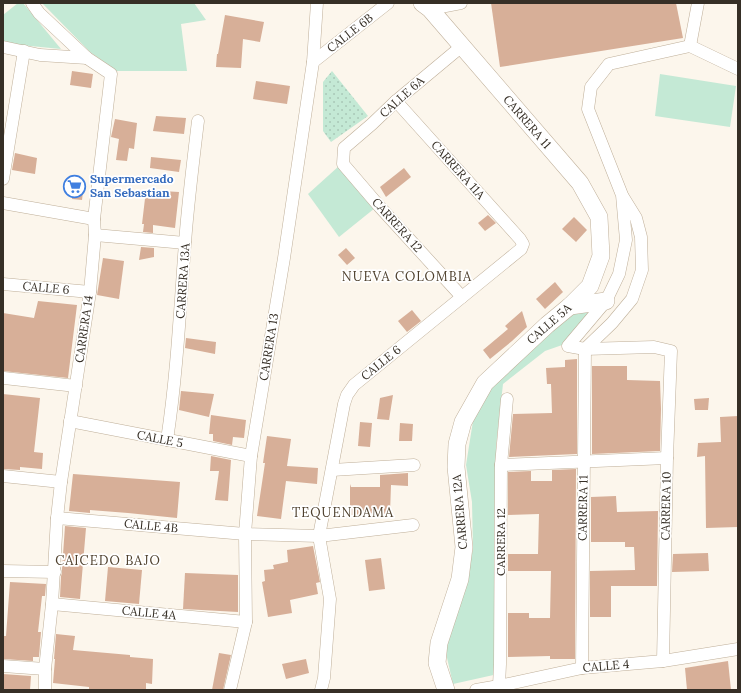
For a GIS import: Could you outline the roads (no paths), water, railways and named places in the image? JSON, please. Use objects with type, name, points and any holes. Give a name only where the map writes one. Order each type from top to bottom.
[{"type":"street","name":"CARRERA 14","points":[[32,3],[39,13],[87,58],[111,74],[94,219],[95,235],[90,292],[61,482],[57,518],[52,604],[45,669],[45,690]]},
{"type":"street","name":"CARRERA 13","points":[[230,690],[246,622],[245,534],[251,456],[284,258],[313,62],[317,3]]},
{"type":"street","name":"CALLE 6B","points":[[313,62],[388,3]]},
{"type":"street","points":[[426,6],[461,3]]},
{"type":"street","points":[[690,46],[698,3]]},
{"type":"street","name":"CARRERA 11","points":[[426,6],[580,183],[599,217],[601,256]]},
{"type":"street","name":"CALLE 6A","points":[[344,148],[372,124],[396,100],[462,46]]},
{"type":"street","points":[[622,195],[626,240],[619,274],[606,301],[568,346],[584,349],[612,323],[632,299],[642,270],[641,236],[636,218],[622,195],[588,109],[591,87],[609,64],[690,46],[738,69]]},
{"type":"street","points":[[3,47],[40,55],[87,58]]},
{"type":"street","points":[[3,179],[24,51]]},
{"type":"street","name":"CARRERA 11A","points":[[396,100],[520,239]]},
{"type":"street","name":"CARRERA 13A","points":[[167,440],[173,399],[185,243],[198,121]]},
{"type":"street","name":"CARRERA 12","points":[[344,148],[343,164],[462,297]]},
{"type":"street","points":[[3,204],[94,219]]},
{"type":"street","points":[[95,235],[185,243]]},
{"type":"street","name":"CALLE 6","points":[[319,536],[347,395],[354,385],[521,249],[522,244],[520,239]]},
{"type":"street","name":"CALLE 5A","points":[[485,384],[590,286],[601,256]]},
{"type":"street","name":"CALLE 6","points":[[3,284],[90,292]]},
{"type":"street","points":[[570,306],[606,301]]},
{"type":"street","name":"CARRERA 10","points":[[584,349],[654,347],[671,351],[667,458],[663,661]]},
{"type":"street","name":"CARRERA 11","points":[[582,668],[584,349]]},
{"type":"street","points":[[4,378],[76,386]]},
{"type":"street","name":"CARRERA 12A","points":[[446,690],[438,662],[439,643],[460,578],[464,547],[456,468],[457,444],[463,422],[485,384]]},
{"type":"street","name":"CARRERA 12","points":[[499,686],[501,465],[507,399]]},
{"type":"street","name":"CALLE 5","points":[[70,421],[251,456]]},
{"type":"street","points":[[501,465],[667,458]]},
{"type":"street","points":[[332,470],[414,465]]},
{"type":"street","points":[[3,476],[61,482]]},
{"type":"street","name":"CALLE 4B","points":[[57,518],[245,534],[319,536],[413,525]]},
{"type":"street","points":[[319,536],[330,599],[324,678],[321,690]]},
{"type":"street","points":[[3,571],[54,572]]},
{"type":"street","name":"CALLE 4A","points":[[52,604],[246,622]]},
{"type":"street","name":"CALLE 4","points":[[476,690],[582,668],[663,661],[738,649]]},
{"type":"street","points":[[3,666],[45,669]]},
{"type":"place","name":"Supermercado San Sebastian","points":[[75,186]]},
{"type":"district","name":"NUEVA COLOMBIA","points":[[407,276]]},
{"type":"district","name":"TEQUENDAMA","points":[[343,512]]},
{"type":"district","name":"CAICEDO BAJO","points":[[108,560]]}]
